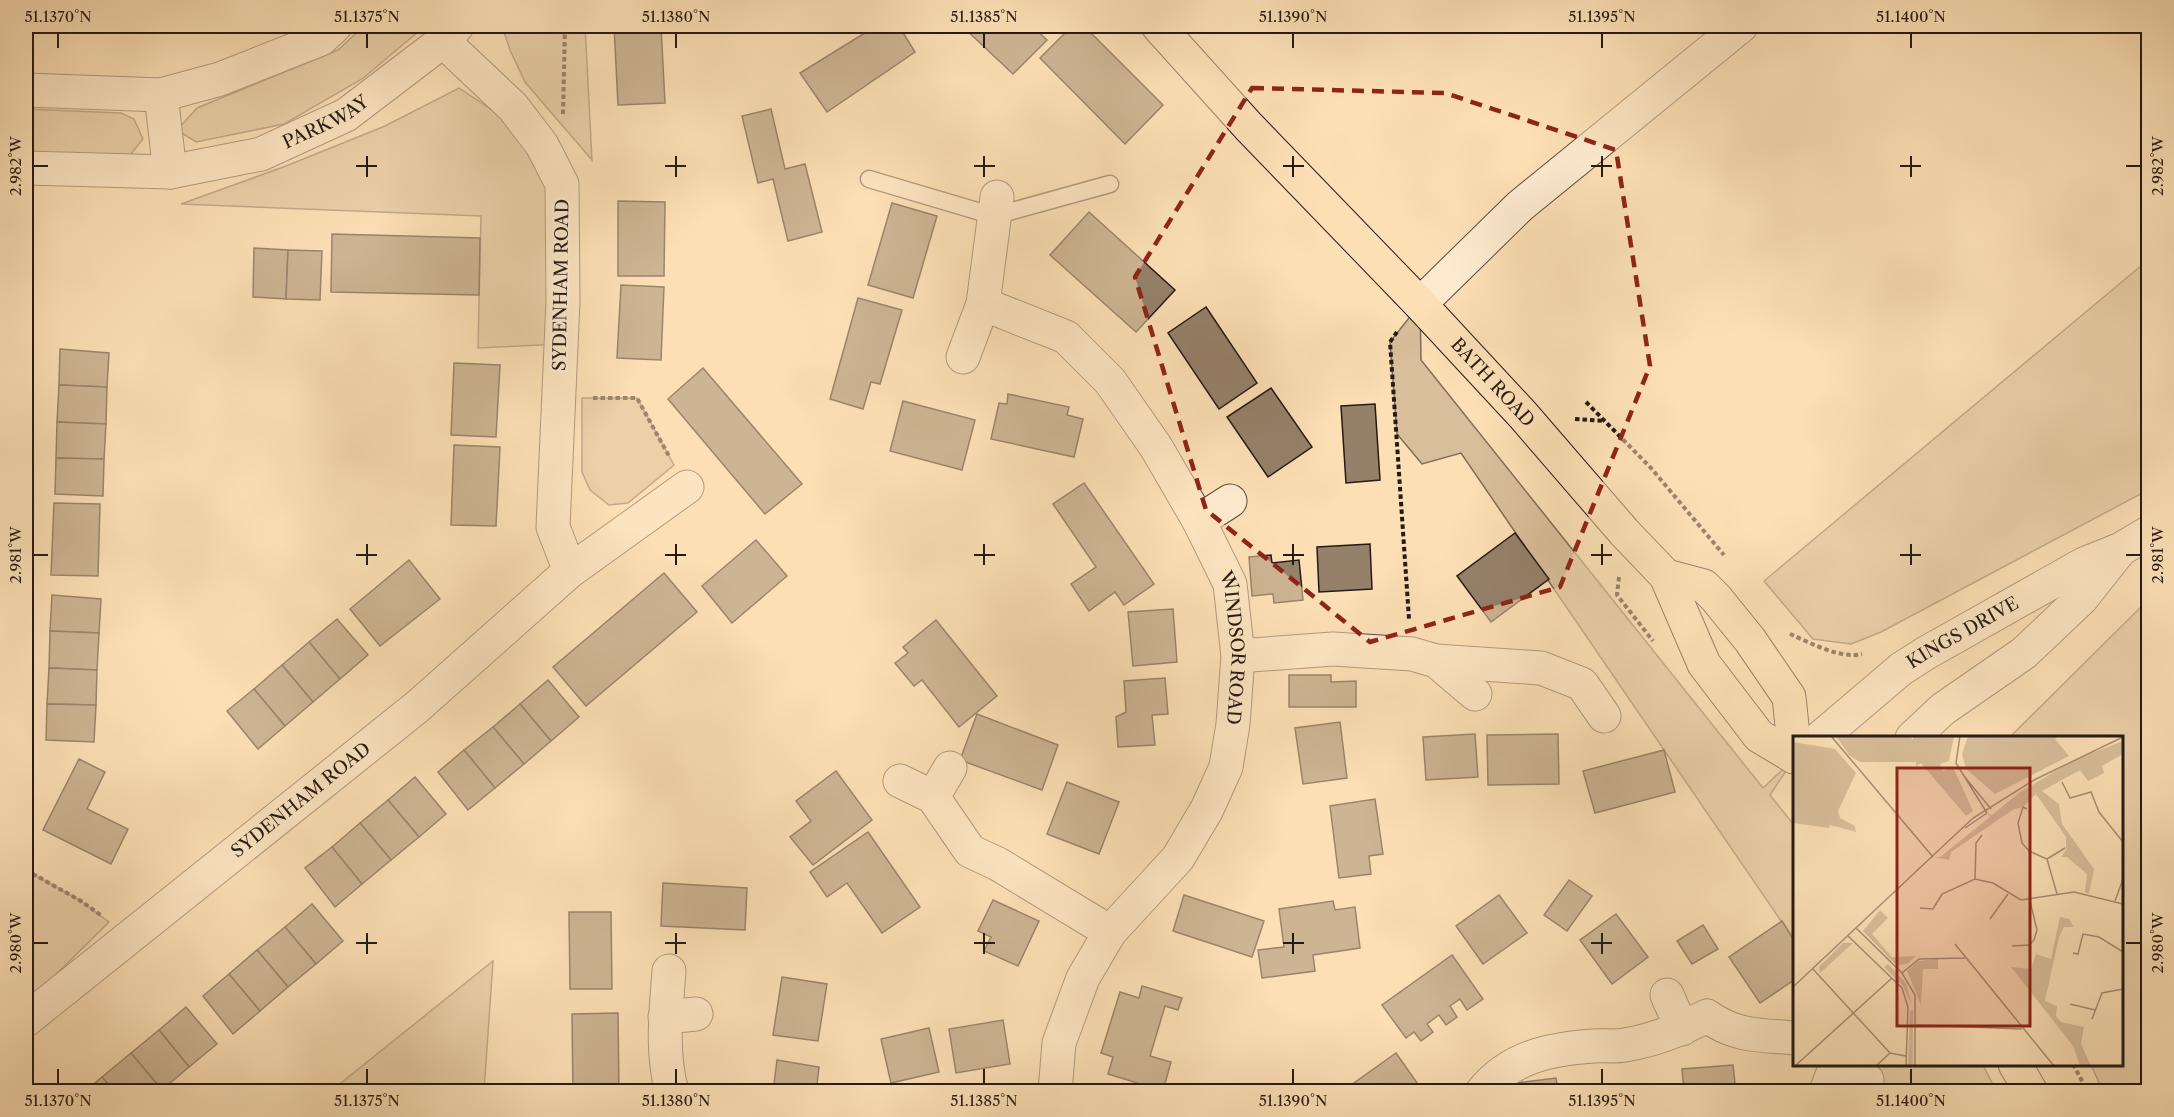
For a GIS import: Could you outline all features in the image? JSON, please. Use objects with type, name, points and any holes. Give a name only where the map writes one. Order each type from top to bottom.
[{"type":"main road","name":"BATH ROAD","points":[[1158,26],[1249,127],[1524,415],[1624,532],[1666,576]]},
{"type":"main road","points":[[1666,576],[1704,586],[1750,640],[1789,697],[1793,736]]},
{"type":"main road","points":[[1666,576],[1704,664],[1759,736],[1793,756]]},
{"type":"main road","points":[[2016,1066],[2031,1092]]},
{"type":"street","points":[[26,90],[160,95],[220,79],[321,39],[335,26]]},
{"type":"street","points":[[1420,304],[1520,206],[1741,26]]},
{"type":"street","name":"PARKWAY","points":[[26,168],[170,172],[261,154],[346,115],[450,33]]},
{"type":"street","name":"SYDENHAM ROAD","points":[[450,33],[542,145],[562,184],[563,300],[553,527],[570,571]]},
{"type":"street","points":[[160,95],[170,172]]},
{"type":"street","points":[[963,357],[983,304],[995,206]]},
{"type":"street","name":"WINDSOR ROAD","points":[[983,304],[1066,337],[1110,381],[1156,447],[1199,521],[1230,584],[1238,656],[1233,724],[1226,767],[1207,809],[1178,858],[1110,932],[1083,978],[1059,1043],[1054,1092]]},
{"type":"street","name":"SYDENHAM ROAD","points":[[26,1020],[417,707],[570,571],[687,487]]},
{"type":"street","points":[[1199,521],[1230,501]]},
{"type":"street","name":"KINGS DRIVE","points":[[1822,736],[1901,669],[1926,653],[2084,564],[2135,541]]},
{"type":"street","name":"KINGS DRIVE","points":[[1914,736],[1943,709],[2024,653],[2082,598],[2135,541]]},
{"type":"street","points":[[1238,656],[1333,649],[1541,668],[1582,684],[1604,716]]},
{"type":"street","points":[[1424,657],[1475,651]]},
{"type":"street","points":[[1424,657],[1475,694]]},
{"type":"street","points":[[933,797],[950,768]]},
{"type":"street","points":[[900,781],[933,797],[970,851],[998,864],[1110,932]]},
{"type":"street","points":[[669,971],[681,1016],[666,1048],[672,1092]]},
{"type":"street","points":[[1667,995],[1682,1029]]},
{"type":"street","points":[[1482,1092],[1509,1065],[1536,1054],[1595,1046],[1621,1046],[1650,1040],[1682,1029],[1707,1016],[1722,1027],[1745,1034],[1793,1038]]},
{"type":"street","points":[[1826,1092],[1836,1066]]},
{"type":"lane","points":[[870,179],[995,206],[1110,184]]},
{"type":"path","points":[[563,117],[565,26]]},
{"type":"path","points":[[1420,304],[1390,342],[1424,657]]},
{"type":"path","points":[[559,398],[637,398],[687,487]]},
{"type":"path","points":[[1587,402],[1651,468],[1729,561]]},
{"type":"path","points":[[1784,631],[1824,649],[1855,656],[1865,653]]},
{"type":"path","points":[[26,870],[81,901],[130,938]]},
{"type":"path","points":[[2074,1066],[2088,1092]]},
{"type":"highlighted area","points":[[1252,88],[1445,93],[1616,150],[1650,366],[1560,587],[1370,642],[1206,510],[1135,277]]},
{"type":"shaded area","points":[[364,26],[425,26],[362,79],[284,124],[196,142],[177,130],[197,108],[338,50]]},
{"type":"shaded area","points":[[502,26],[585,26],[592,160],[525,82]]},
{"type":"shaded area","points":[[459,88],[510,122],[545,177],[561,344],[478,348],[481,216],[181,204],[286,166],[385,126]]},
{"type":"shaded area","points":[[26,109],[121,113],[134,119],[143,139],[127,159],[26,153]]},
{"type":"shaded area","points":[[2148,260],[2148,383],[2146,385],[2148,393],[2148,490],[1881,632],[1851,644],[1813,639],[1764,581]]},
{"type":"shaded area","points":[[1420,304],[1421,360],[1763,788],[1793,760],[1770,795],[1793,824],[1793,939],[1461,453],[1422,464],[1397,434],[1390,342]]},
{"type":"shaded area","points":[[582,398],[637,398],[674,465],[628,503],[609,505],[590,490],[582,472]]},
{"type":"shaded area","points":[[2148,600],[2148,1091],[2103,1091],[2091,1066],[2123,1066],[2123,736],[2011,736]]},
{"type":"shaded area","points":[[26,870],[81,901],[109,922],[26,1004]]},
{"type":"shaded area","points":[[493,961],[484,1091],[331,1091]]},
{"type":"shaded area","points":[[1848,1066],[1984,1066],[1996,1091],[1881,1091]]},
{"type":"building","points":[[614,26],[661,26],[665,103],[618,105]]},
{"type":"building","points":[[876,26],[899,26],[915,52],[827,112],[800,73]]},
{"type":"building","points":[[962,26],[1032,26],[1047,40],[1013,74]]},
{"type":"building","points":[[1072,26],[1084,26],[1163,105],[1125,144],[1040,58]]},
{"type":"building","points":[[771,109],[785,169],[805,164],[822,232],[788,241],[773,179],[758,183],[742,116]]},
{"type":"building","points":[[618,201],[665,202],[664,276],[618,276]]},
{"type":"building","points":[[892,203],[937,216],[913,298],[868,285]]},
{"type":"building","points":[[1089,212],[1175,290],[1136,332],[1050,255]]},
{"type":"building","points":[[332,234],[480,238],[479,295],[331,292]]},
{"type":"building","points":[[254,248],[288,250],[286,299],[253,297]]},
{"type":"building","points":[[288,250],[322,251],[320,300],[286,299]]},
{"type":"building","points":[[621,285],[664,287],[661,360],[617,358]]},
{"type":"building","points":[[858,298],[902,310],[880,384],[871,382],[863,409],[830,399]]},
{"type":"building","points":[[1206,307],[1257,383],[1219,409],[1168,333]]},
{"type":"building","points":[[60,349],[109,353],[107,387],[59,385]]},
{"type":"building","points":[[454,363],[500,365],[496,437],[451,435]]},
{"type":"building","points":[[703,368],[802,484],[765,514],[668,399]]},
{"type":"building","points":[[59,385],[107,387],[106,424],[57,422]]},
{"type":"building","points":[[1271,388],[1312,447],[1268,477],[1227,417]]},
{"type":"building","points":[[1008,394],[1069,407],[1067,415],[1083,419],[1074,457],[991,439],[999,403],[1007,404]]},
{"type":"building","points":[[903,401],[975,420],[962,470],[890,451]]},
{"type":"building","points":[[1375,404],[1380,480],[1346,483],[1341,406]]},
{"type":"building","points":[[57,422],[106,424],[104,459],[56,458]]},
{"type":"building","points":[[454,445],[500,447],[496,526],[451,525]]},
{"type":"building","points":[[56,458],[104,459],[103,496],[55,494]]},
{"type":"building","points":[[1084,483],[1154,584],[1124,605],[1115,592],[1089,611],[1071,584],[1096,567],[1053,504]]},
{"type":"building","points":[[54,503],[100,504],[98,576],[51,575]]},
{"type":"building","points":[[1515,533],[1549,579],[1491,622],[1457,576]]},
{"type":"building","points":[[756,540],[787,576],[732,623],[702,586]]},
{"type":"building","points":[[1370,544],[1372,589],[1319,592],[1317,547]]},
{"type":"building","points":[[1271,555],[1272,563],[1299,560],[1303,600],[1274,603],[1273,594],[1252,596],[1249,557]]},
{"type":"building","points":[[409,560],[440,599],[380,646],[350,609]]},
{"type":"building","points":[[664,573],[697,612],[586,706],[553,667]]},
{"type":"building","points":[[52,595],[101,599],[99,633],[50,631]]},
{"type":"building","points":[[1173,609],[1177,662],[1133,666],[1128,612]]},
{"type":"building","points":[[337,619],[368,655],[340,679],[309,642]]},
{"type":"building","points":[[936,620],[997,696],[959,727],[922,680],[914,686],[895,663],[908,653],[903,647]]},
{"type":"building","points":[[50,631],[99,633],[97,670],[49,668]]},
{"type":"building","points":[[309,642],[340,679],[313,702],[282,665]]},
{"type":"building","points":[[282,665],[313,702],[285,726],[254,689]]},
{"type":"building","points":[[49,668],[97,670],[96,705],[47,704]]},
{"type":"building","points":[[1289,675],[1331,675],[1331,682],[1356,681],[1356,707],[1289,707]]},
{"type":"building","points":[[1165,678],[1168,714],[1152,715],[1155,745],[1118,747],[1116,717],[1126,712],[1124,681]]},
{"type":"building","points":[[548,680],[579,717],[551,741],[520,704]]},
{"type":"building","points":[[254,689],[285,726],[258,749],[227,711]]},
{"type":"building","points":[[47,704],[96,705],[94,742],[46,740]]},
{"type":"building","points":[[520,704],[551,741],[524,764],[493,727]]},
{"type":"building","points":[[977,714],[1058,745],[1042,790],[960,760]]},
{"type":"building","points":[[1340,722],[1347,778],[1303,784],[1295,728]]},
{"type":"building","points":[[493,727],[524,764],[495,788],[464,750]]},
{"type":"building","points":[[1475,734],[1478,777],[1426,780],[1423,737]]},
{"type":"building","points":[[1558,734],[1559,784],[1488,785],[1487,735]]},
{"type":"building","points":[[464,750],[495,788],[468,810],[438,772]]},
{"type":"building","points":[[1664,750],[1675,792],[1595,813],[1583,771]]},
{"type":"building","points":[[79,759],[105,772],[87,809],[128,829],[111,864],[43,830]]},
{"type":"building","points":[[836,771],[872,820],[813,865],[790,837],[811,821],[796,801]]},
{"type":"building","points":[[415,777],[446,814],[419,837],[388,800]]},
{"type":"building","points":[[1067,782],[1119,802],[1099,854],[1047,834]]},
{"type":"building","points":[[1375,799],[1383,854],[1369,856],[1371,874],[1339,878],[1330,806]]},
{"type":"building","points":[[388,800],[419,837],[391,860],[360,823]]},
{"type":"building","points":[[360,823],[391,860],[362,884],[332,847]]},
{"type":"building","points":[[868,832],[920,907],[882,933],[847,883],[827,897],[810,872]]},
{"type":"building","points":[[332,847],[362,884],[335,907],[305,868]]},
{"type":"building","points":[[1569,880],[1592,896],[1567,931],[1544,915]]},
{"type":"building","points":[[663,883],[747,888],[745,930],[661,926]]},
{"type":"building","points":[[1184,895],[1264,921],[1252,957],[1173,931]]},
{"type":"building","points":[[1499,895],[1527,933],[1483,964],[1456,926]]},
{"type":"building","points":[[993,900],[1039,921],[1018,966],[984,951],[991,937],[978,931]]},
{"type":"building","points":[[1333,901],[1335,910],[1355,907],[1360,948],[1313,955],[1315,971],[1262,978],[1258,950],[1284,947],[1279,909]]},
{"type":"building","points":[[312,904],[343,941],[316,964],[285,927]]},
{"type":"building","points":[[569,912],[611,912],[612,989],[570,989]]},
{"type":"building","points":[[1616,914],[1648,957],[1612,984],[1580,940]]},
{"type":"building","points":[[1782,921],[1793,938],[1793,981],[1760,1003],[1729,957]]},
{"type":"building","points":[[1703,925],[1718,949],[1692,964],[1677,941]]},
{"type":"building","points":[[285,927],[316,964],[288,987],[257,950]]},
{"type":"building","points":[[257,950],[288,987],[260,1011],[229,974]]},
{"type":"building","points":[[1452,955],[1483,999],[1467,1010],[1460,999],[1450,1006],[1457,1017],[1446,1025],[1439,1015],[1427,1024],[1433,1032],[1421,1041],[1414,1032],[1406,1038],[1382,1005]]},
{"type":"building","points":[[229,974],[260,1011],[233,1034],[203,996]]},
{"type":"building","points":[[782,977],[827,984],[818,1041],[773,1035]]},
{"type":"building","points":[[1142,986],[1182,998],[1178,1010],[1165,1006],[1150,1056],[1171,1062],[1163,1091],[1108,1074],[1113,1057],[1101,1053],[1120,992],[1139,998]]},
{"type":"building","points":[[186,1007],[217,1044],[189,1067],[159,1030]]},
{"type":"building","points":[[618,1013],[619,1092],[573,1092],[572,1014]]},
{"type":"building","points":[[1003,1020],[1010,1064],[956,1073],[949,1029]]},
{"type":"building","points":[[929,1028],[939,1072],[891,1083],[881,1039]]},
{"type":"building","points":[[159,1030],[189,1067],[162,1090],[131,1053]]},
{"type":"building","points":[[131,1053],[162,1090],[160,1092],[115,1092],[102,1077]]},
{"type":"building","points":[[1396,1053],[1420,1087],[1414,1092],[1360,1092],[1354,1083]]},
{"type":"building","points":[[777,1060],[819,1067],[816,1092],[773,1092]]},
{"type":"building","points":[[1733,1065],[1736,1092],[1684,1092],[1682,1069]]},
{"type":"building","points":[[102,1077],[115,1092],[84,1092]]},
{"type":"building","points":[[1556,1078],[1558,1092],[1516,1092],[1515,1083]]}]
